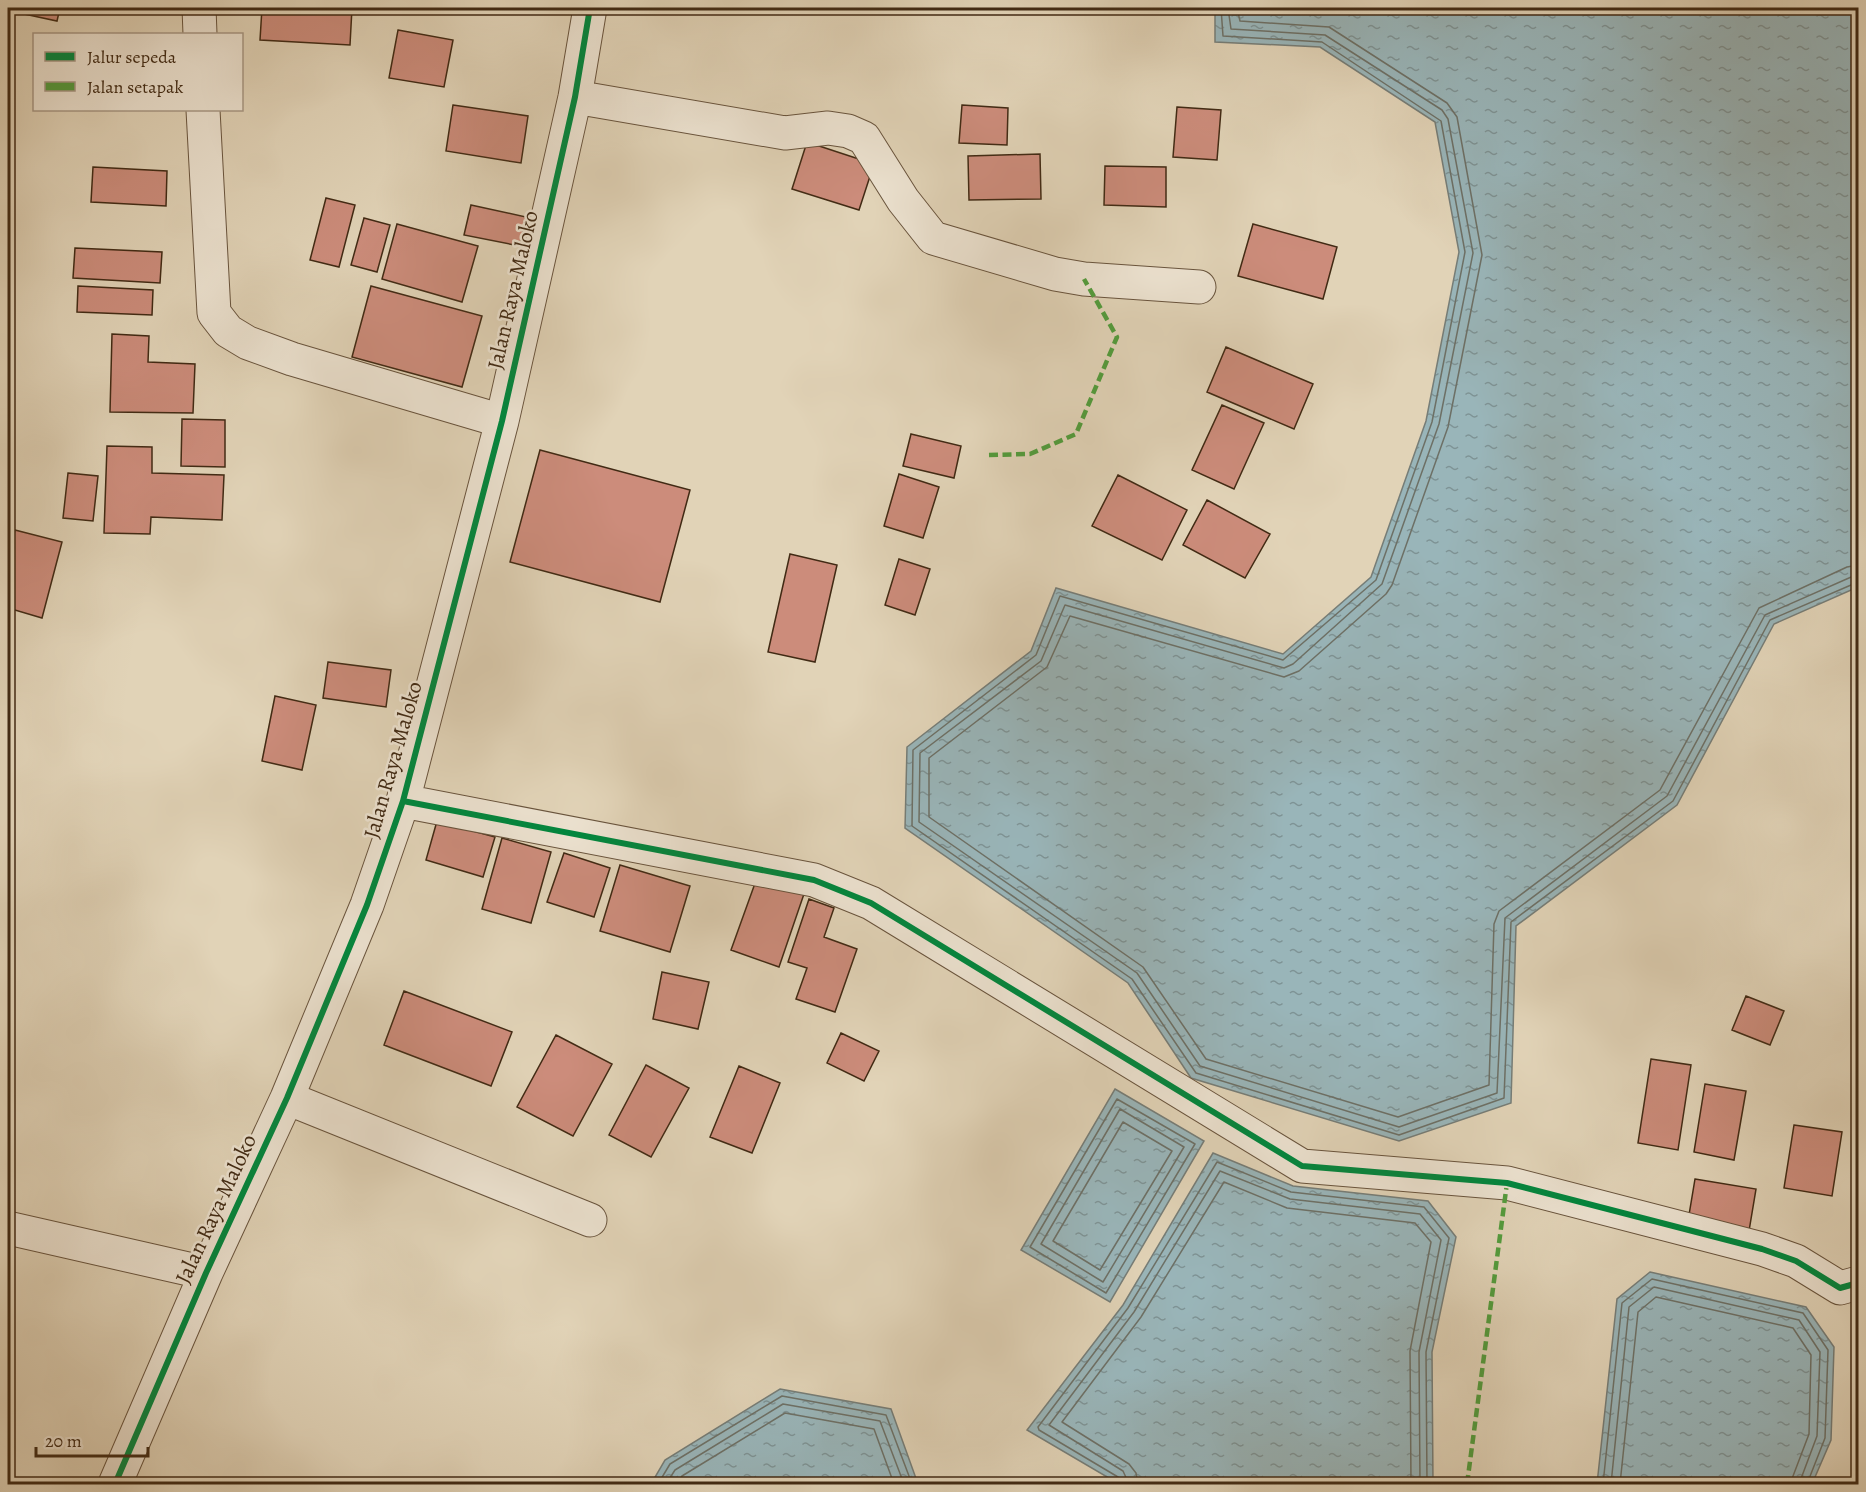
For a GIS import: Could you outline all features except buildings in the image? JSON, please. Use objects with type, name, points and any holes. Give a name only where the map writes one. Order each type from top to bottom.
[{"type":"street","points":[[199,8],[200,33]]},
{"type":"street","name":"Jalan Raya Maloko","points":[[115,1485],[206,1273],[287,1098],[367,905],[404,801],[502,421],[576,97],[590,8]]},
{"type":"street","points":[[576,97],[785,133],[828,128],[848,131],[864,138],[903,200],[933,238],[1055,274],[1084,279],[1198,287]]},
{"type":"street","points":[[203,111],[214,313],[228,331],[248,343],[292,359],[502,421]]},
{"type":"street","points":[[404,801],[814,880],[871,903],[1302,1166],[1507,1183],[1762,1249],[1796,1261],[1840,1287],[1858,1283]]},
{"type":"street","points":[[287,1098],[590,1220]]},
{"type":"street","points":[[8,1228],[206,1273]]},
{"type":"water","points":[[1215,8],[1858,8],[1858,587],[1774,624],[1677,805],[1516,926],[1511,1103],[1399,1141],[1191,1078],[1128,983],[905,828],[907,747],[1031,651],[1056,588],[1283,654],[1371,577],[1426,421],[1459,252],[1435,122],[1320,47],[1215,42]]},
{"type":"water","points":[[1115,1089],[1204,1141],[1110,1302],[1021,1250]]},
{"type":"water","points":[[1213,1153],[1293,1186],[1428,1201],[1456,1237],[1432,1352],[1433,1484],[1119,1484],[1027,1430],[1123,1305]]},
{"type":"water","points":[[1650,1272],[1806,1307],[1834,1347],[1831,1440],[1812,1484],[1597,1484],[1617,1299]]},
{"type":"water","points":[[780,1389],[891,1409],[918,1484],[651,1484],[665,1460]]},
{"type":"marked path","points":[[989,455],[1030,454],[1076,434],[1117,337],[1084,279]]},
{"type":"marked path","points":[[1467,1484],[1507,1183]]},
{"type":"cycle path","points":[[115,1484],[206,1273],[287,1098],[367,905],[403,801],[502,421],[575,97],[590,8]]},
{"type":"cycle path","points":[[403,801],[814,880],[871,903],[1302,1166],[1507,1183],[1762,1249],[1796,1261],[1840,1288],[1858,1283]]}]
